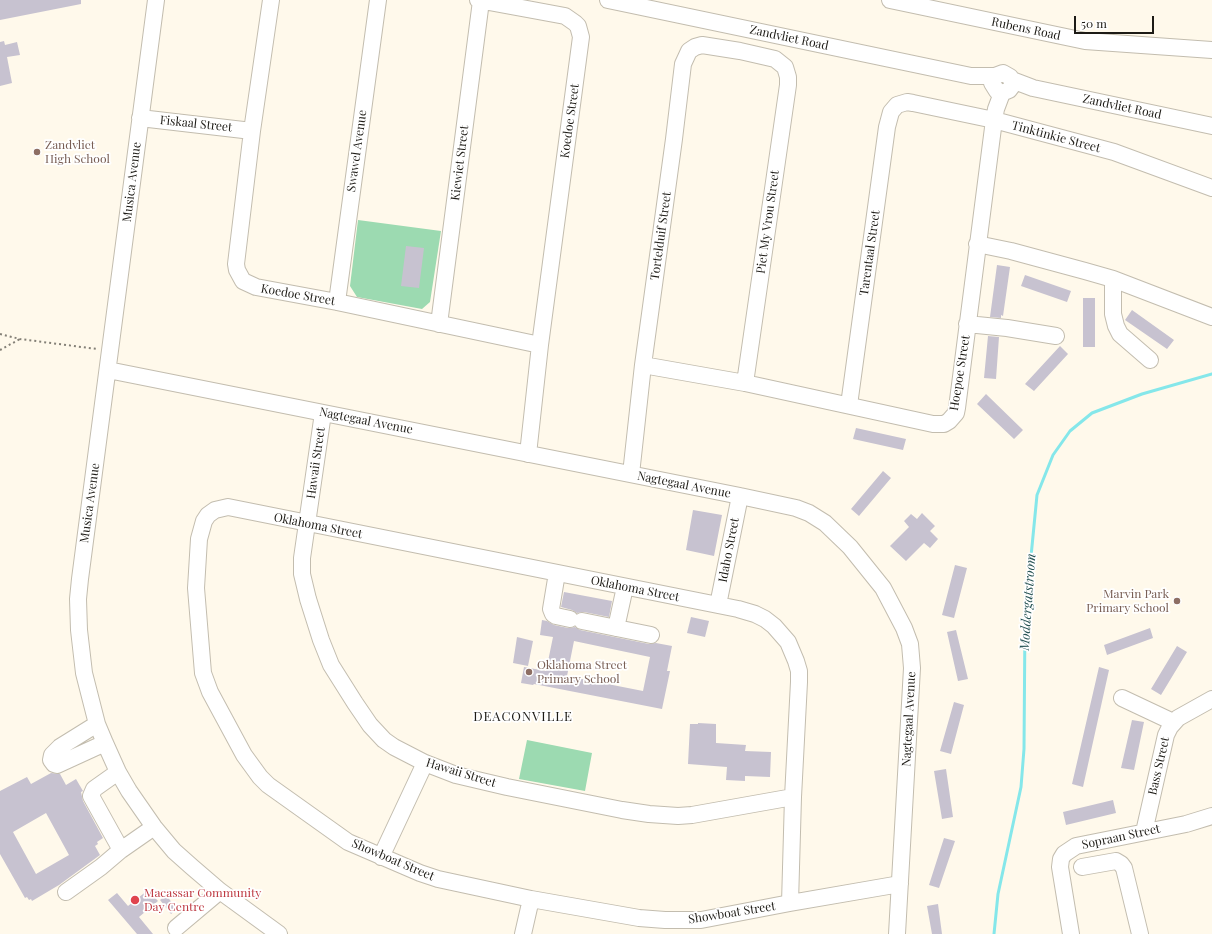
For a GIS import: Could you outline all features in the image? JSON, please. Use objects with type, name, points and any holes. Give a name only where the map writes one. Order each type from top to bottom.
[{"type":"street","name":"Musica Avenue","points":[[156,0],[78,599],[79,630],[84,673],[97,724],[128,791],[154,827],[174,851],[220,891],[271,932]]},
{"type":"street","name":"Koedoe Street","points":[[272,0],[252,130],[236,264],[243,281],[256,287],[337,302],[540,344]]},
{"type":"street","name":"Swawel Avenue","points":[[337,302],[378,0]]},
{"type":"street","name":"Koedoe Street","points":[[480,0],[565,16],[578,26],[581,37],[540,344],[528,454]]},
{"type":"street","name":"Kiewiet Street","points":[[439,324],[480,0]]},
{"type":"street","name":"Zandvliet Road","points":[[608,0],[971,76],[1001,86],[1033,88],[1212,126]]},
{"type":"street","name":"Rubens Road","points":[[890,0],[1085,41],[1212,50]]},
{"type":"street","points":[[740,51],[743,28]]},
{"type":"street","name":"Tortelduif Street","points":[[631,474],[643,365],[683,64],[689,51],[702,45],[740,51],[775,59],[781,63]]},
{"type":"street","name":"Piet My Vrou Street","points":[[745,383],[788,85],[785,67],[781,63]]},
{"type":"street","name":"Hoepoe Street","points":[[643,365],[745,383],[933,424],[944,424],[949,421],[956,414],[957,408],[977,244],[995,114],[1001,86]]},
{"type":"street","name":"Tinktinkie Street","points":[[897,105],[907,102],[995,114],[1114,152],[1212,188]]},
{"type":"street","name":"Tarentaal Street","points":[[849,405],[886,127],[890,112],[897,105]]},
{"type":"street","name":"Fiskaal Street","points":[[140,118],[252,130]]},
{"type":"street","points":[[977,244],[1028,255],[1112,280],[1212,317]]},
{"type":"street","points":[[1112,280],[1113,314],[1116,326],[1120,334],[1150,360]]},
{"type":"street","points":[[967,324],[1008,328],[1056,336]]},
{"type":"street","name":"Nagtegaal Avenue","points":[[108,370],[796,508],[809,513],[825,524],[850,547],[883,588],[904,628],[910,644],[912,668],[897,934]]},
{"type":"street","name":"Hawaii Street","points":[[323,413],[306,524],[302,558],[302,574],[321,640],[331,665],[354,703],[377,733],[394,747],[425,763],[456,775],[507,787],[622,810],[656,815],[692,815],[793,797]]},
{"type":"street","name":"Idaho Street","points":[[718,605],[740,496]]},
{"type":"street","name":"Oklahoma Street","points":[[215,510],[228,508],[625,586],[718,605],[755,614],[765,619],[781,634],[793,652],[799,682],[793,797],[790,903]]},
{"type":"street","name":"Showboat Street","points":[[215,510],[208,515],[201,528],[196,576],[203,673],[210,692],[253,769],[268,785],[348,842],[381,857],[438,879],[531,899],[639,918],[665,920],[686,921],[721,917],[790,903],[900,884]]},
{"type":"street","points":[[558,573],[551,606],[551,612],[556,616],[651,635]]},
{"type":"street","points":[[616,628],[625,586]]},
{"type":"street","points":[[1122,698],[1173,722]]},
{"type":"street","name":"Bass Street","points":[[1144,832],[1166,735],[1173,722],[1212,699]]},
{"type":"street","points":[[97,724],[60,747],[52,755],[51,760],[57,765],[105,743]]},
{"type":"street","points":[[381,857],[425,763]]},
{"type":"street","points":[[118,772],[94,789],[91,796],[121,850]]},
{"type":"street","name":"Sopraan Street","points":[[1071,934],[1060,867],[1061,859],[1064,854],[1076,846],[1186,824],[1212,816]]},
{"type":"street","points":[[66,892],[154,827]]},
{"type":"street","points":[[1082,867],[1116,861],[1121,864],[1124,868],[1140,934]]},
{"type":"street","points":[[176,928],[220,891]]},
{"type":"street","points":[[523,934],[531,899]]},
{"type":"path","points":[[0,334],[20,339],[110,350]]},
{"type":"path","points":[[0,350],[20,339]]},
{"type":"green space","points":[[358,220],[441,231],[430,302],[422,309],[357,297],[350,286]]},
{"type":"green space","points":[[527,740],[592,753],[585,791],[519,779]]},
{"type":"building","points":[[0,0],[81,0],[81,4],[0,20]]},
{"type":"building","points":[[4,41],[5,45],[17,42],[20,55],[7,57],[12,83],[0,86],[0,42]]},
{"type":"building","points":[[406,246],[424,248],[419,288],[401,286]]},
{"type":"building","points":[[997,265],[1010,267],[1003,316],[1001,315],[1001,318],[990,317]]},
{"type":"building","points":[[1025,275],[1071,291],[1067,302],[1021,286]]},
{"type":"building","points":[[1083,298],[1095,298],[1095,347],[1083,347]]},
{"type":"building","points":[[1132,310],[1174,340],[1167,349],[1125,320]]},
{"type":"building","points":[[988,336],[999,337],[996,379],[984,378]]},
{"type":"building","points":[[1060,346],[1068,354],[1034,391],[1025,384]]},
{"type":"building","points":[[986,394],[1023,430],[1014,439],[977,404]]},
{"type":"building","points":[[856,428],[906,439],[903,450],[853,439]]},
{"type":"building","points":[[883,471],[891,478],[859,516],[851,509]]},
{"type":"building","points":[[693,510],[722,515],[714,556],[686,550]]},
{"type":"building","points":[[922,513],[935,526],[930,531],[938,539],[930,548],[924,543],[906,561],[890,546],[909,527],[904,521],[911,514],[917,519]]},
{"type":"building","points":[[955,565],[967,568],[954,618],[942,615]]},
{"type":"building","points":[[564,592],[612,601],[609,617],[584,612],[577,613],[561,607]]},
{"type":"building","points":[[691,617],[709,621],[705,637],[687,633]]},
{"type":"building","points":[[542,620],[554,625],[568,628],[575,627],[580,630],[649,644],[656,643],[672,646],[667,671],[670,671],[662,709],[534,684],[521,683],[524,667],[546,671],[553,637],[540,635]],"holes":[[[574,641],[650,657],[643,691],[567,676]]]},
{"type":"building","points":[[1150,628],[1153,638],[1107,655],[1104,645]]},
{"type":"building","points":[[956,630],[968,679],[958,681],[947,632]]},
{"type":"building","points":[[517,637],[533,641],[528,666],[513,663]]},
{"type":"building","points":[[1177,646],[1187,652],[1161,695],[1151,689]]},
{"type":"building","points":[[1099,667],[1109,670],[1083,787],[1072,784]]},
{"type":"building","points":[[954,702],[964,705],[951,754],[940,751]]},
{"type":"building","points":[[1132,720],[1144,722],[1134,770],[1121,768]]},
{"type":"building","points":[[690,724],[716,724],[716,743],[746,745],[745,751],[771,752],[770,777],[745,776],[745,781],[726,780],[727,767],[688,764]]},
{"type":"building","points":[[946,769],[953,817],[942,819],[934,771]]},
{"type":"building","points":[[51,773],[60,774],[66,785],[76,779],[83,791],[81,792],[83,801],[103,838],[97,842],[98,844],[95,846],[100,855],[59,885],[32,901],[27,897],[25,898],[0,854],[0,791],[27,777],[31,784]],"holes":[[[46,813],[69,855],[36,874],[13,832]]]},
{"type":"building","points":[[1113,800],[1116,813],[1066,825],[1063,812]]},
{"type":"building","points":[[944,838],[955,841],[939,888],[929,885]]},
{"type":"building","points":[[148,890],[158,901],[139,917],[153,934],[137,934],[108,900],[117,893],[128,906]]},
{"type":"building","points":[[166,895],[177,909],[171,914],[160,900]]},
{"type":"building","points":[[938,904],[942,934],[932,934],[927,906]]},
{"type":"waterway","name":"Moddergatstroom","points":[[994,934],[998,894],[1021,787],[1024,749],[1025,618],[1037,495],[1053,455],[1070,431],[1092,413],[1142,394],[1212,374]]},
{"type":"place","name":"Zandvliet High School","points":[[37,152]]},
{"type":"place","name":"Marvin Park Primary School","points":[[1177,601]]},
{"type":"place","name":"Oklahoma Street Primary School","points":[[529,672]]},
{"type":"place","name":"Macassar Community Day Centre","points":[[135,900]]},
{"type":"district","name":"DEACONVILLE","points":[[523,717]]}]
